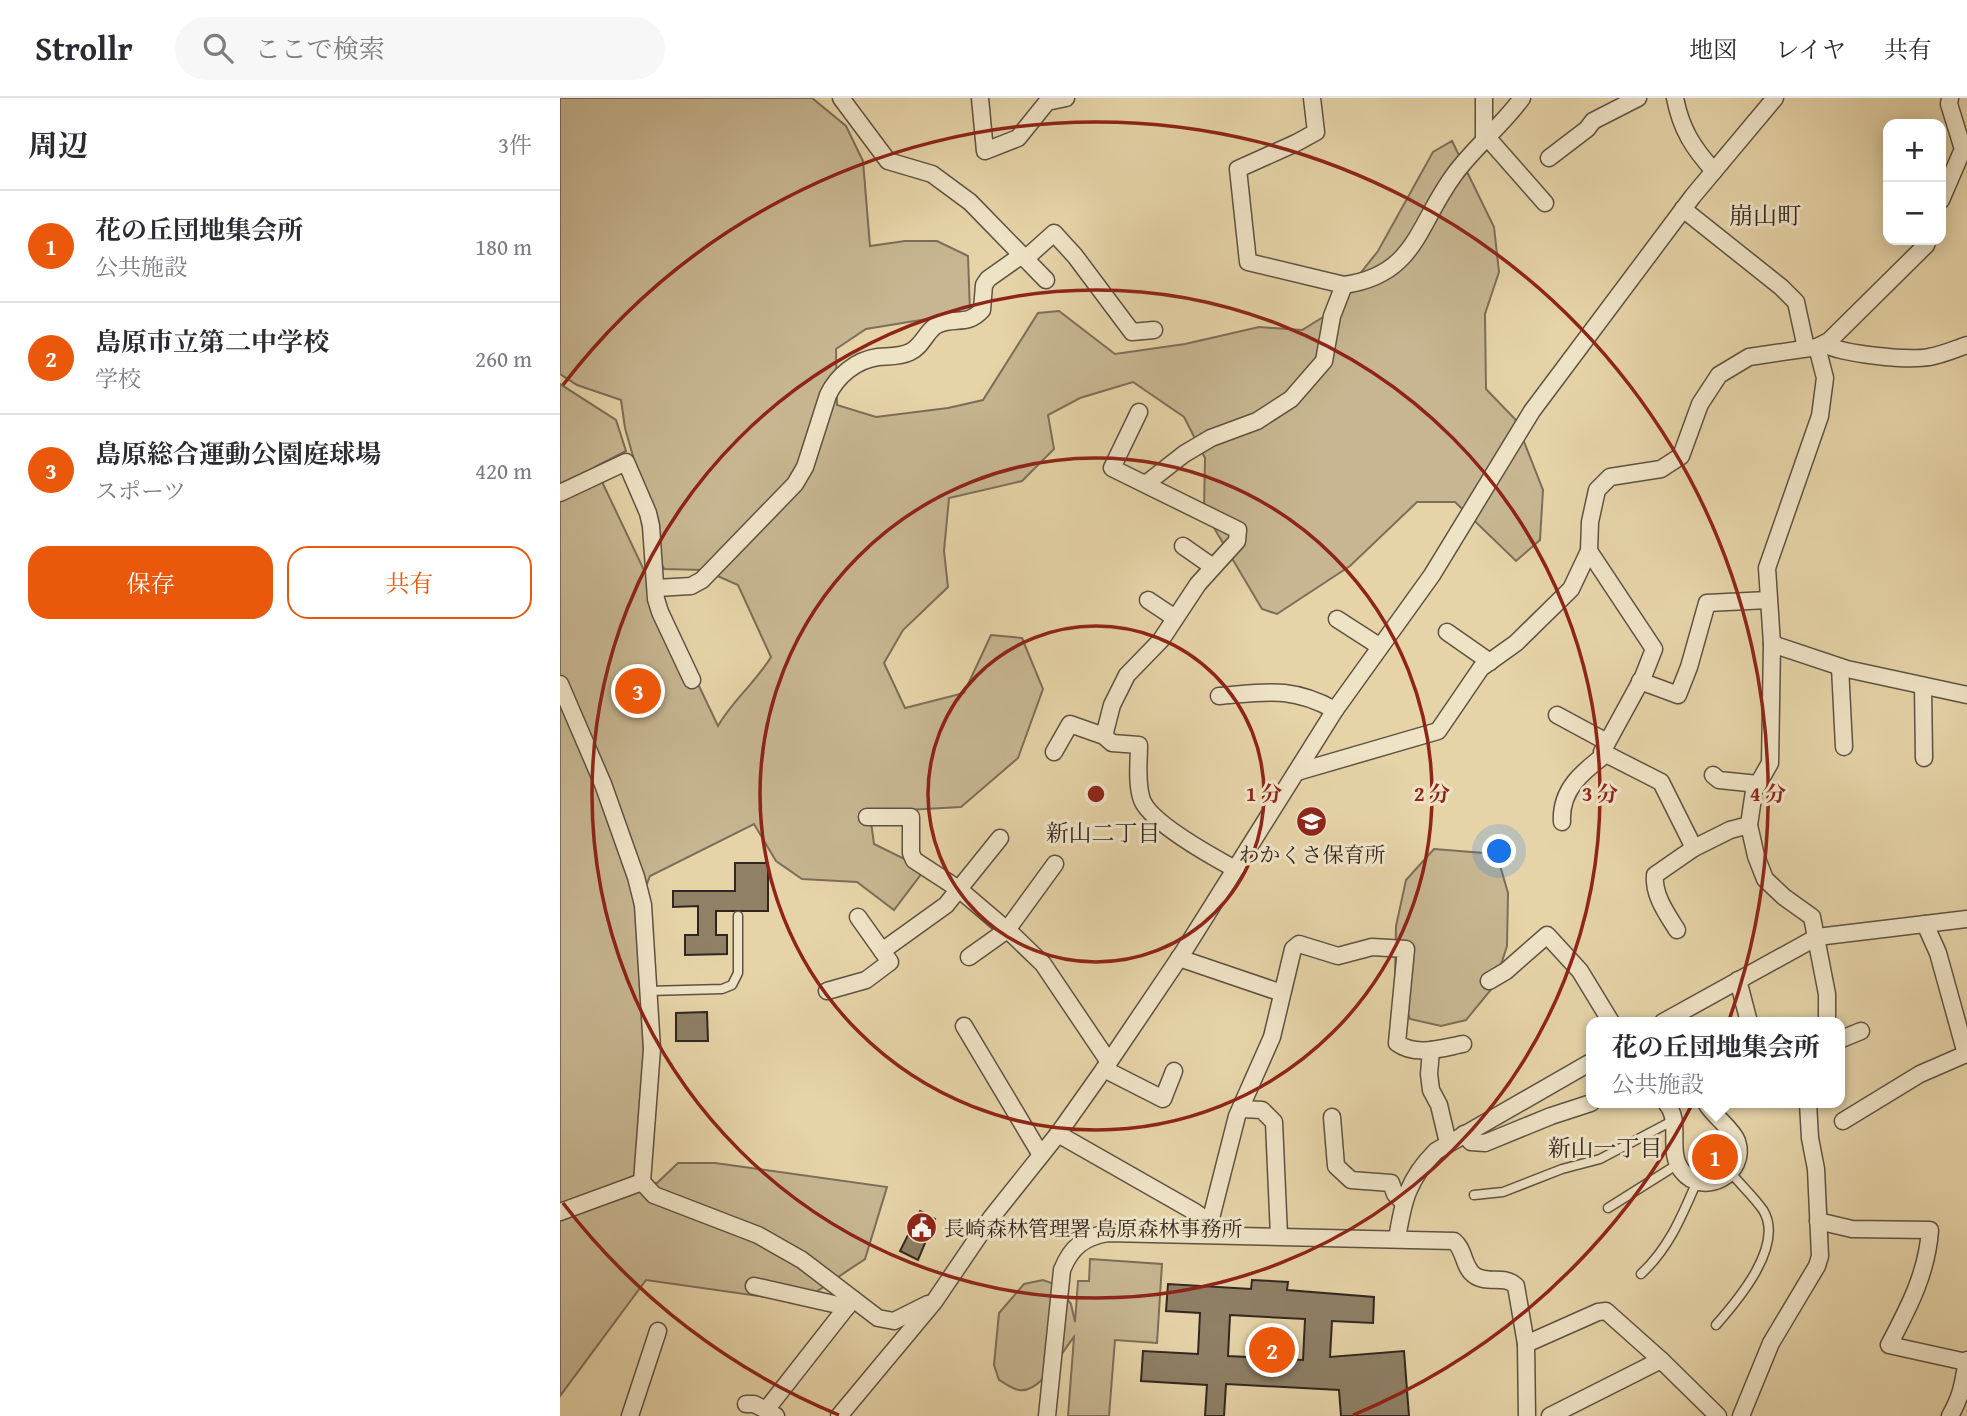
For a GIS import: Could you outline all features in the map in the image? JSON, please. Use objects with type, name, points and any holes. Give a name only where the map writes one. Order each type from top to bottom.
[{"type":"street","points":[[841,98],[888,161],[932,174],[970,202],[1046,280]]},
{"type":"street","points":[[980,98],[985,151],[1018,138],[1047,102],[1066,98]]},
{"type":"street","points":[[1312,98],[1316,132],[1296,144],[1238,169],[1248,262],[1344,285],[1364,282],[1401,262],[1452,177],[1522,98]]},
{"type":"street","points":[[1484,98],[1485,138],[1545,203]]},
{"type":"street","points":[[1549,158],[1593,121],[1638,98]]},
{"type":"street","points":[[1675,98],[1678,116],[1694,150],[1714,171]]},
{"type":"street","points":[[839,1416],[934,1302],[991,1218],[1058,1134],[1107,1066],[1179,958],[1335,710],[1432,575],[1531,411],[1683,209],[1775,98]]},
{"type":"street","points":[[1946,188],[1963,149],[1949,104],[1950,98]]},
{"type":"street","points":[[1683,209],[1796,302],[1816,346],[1825,378],[1819,416],[1767,568],[1772,644],[1770,763],[1754,791],[1749,825],[1765,879],[1812,918],[1827,995],[1827,1017]]},
{"type":"street","points":[[656,588],[691,586],[702,580],[795,484],[805,467],[828,395],[840,377],[862,362],[911,351],[918,347],[937,325],[973,319],[982,310],[984,285],[988,279],[1024,257],[1054,233],[1075,256],[1132,332],[1154,330]]},
{"type":"street","points":[[1297,772],[1438,731],[1481,668],[1516,643],[1572,589],[1589,551],[1590,522],[1597,490],[1610,477],[1661,470],[1681,456],[1700,404],[1719,375],[1749,357],[1816,346],[1829,341],[1926,245]]},
{"type":"street","points":[[1147,483],[1211,438],[1257,421],[1291,399],[1324,361],[1332,316],[1344,285]]},
{"type":"street","points":[[1816,346],[1915,358],[1930,357],[1967,345]]},
{"type":"street","points":[[1104,736],[1112,705],[1128,675],[1161,640],[1198,583],[1237,541],[1238,530],[1112,468],[1139,412]]},
{"type":"street","points":[[560,493],[626,462],[648,513],[660,612],[692,680]]},
{"type":"street","points":[[1183,546],[1213,567]]},
{"type":"street","points":[[1562,822],[1563,800],[1584,770],[1607,748],[1654,649],[1589,551]]},
{"type":"street","points":[[1148,600],[1175,618]]},
{"type":"street","points":[[1640,681],[1678,695],[1707,603],[1768,600]]},
{"type":"street","points":[[1337,619],[1379,646]]},
{"type":"street","points":[[1447,632],[1490,662]]},
{"type":"street","points":[[1772,644],[1840,667],[1967,695]]},
{"type":"street","points":[[1840,667],[1844,747]]},
{"type":"street","points":[[560,684],[603,784],[636,877],[643,905],[652,1049],[642,1182],[654,1195],[758,1235],[780,1247],[811,1265],[850,1303],[878,1318],[886,1321],[900,1319],[934,1302]]},
{"type":"street","points":[[1923,686],[1924,758]]},
{"type":"street","points":[[1219,696],[1268,692],[1300,694],[1335,710]]},
{"type":"street","points":[[1557,715],[1661,782],[1693,848]]},
{"type":"street","points":[[1054,752],[1070,724],[1104,736],[1112,743],[1139,745],[1140,792],[1148,810],[1205,853],[1235,869]]},
{"type":"street","points":[[1713,775],[1719,780],[1758,784]]},
{"type":"street","points":[[867,817],[911,817],[911,853],[914,860],[960,890],[1042,964],[1107,1066],[1163,1099],[1174,1071]]},
{"type":"street","points":[[1677,930],[1664,909],[1654,882],[1655,875],[1693,848],[1730,830],[1749,825]]},
{"type":"street","points":[[883,951],[946,905],[1000,838]]},
{"type":"street","points":[[969,957],[1007,930],[1055,864]]},
{"type":"street","points":[[827,992],[866,980],[890,962],[858,916]]},
{"type":"street","points":[[1675,1017],[1817,937],[1967,919]]},
{"type":"street","points":[[1843,1121],[1920,1074],[1966,1054],[1938,953],[1925,925]]},
{"type":"street","points":[[1489,981],[1506,971],[1547,935],[1580,971],[1608,1017]]},
{"type":"street","points":[[1210,1222],[1241,1109],[1272,1037],[1293,949],[1299,944],[1338,956],[1373,947],[1406,949],[1397,1043],[1405,1049],[1431,1050],[1463,1044]]},
{"type":"street","points":[[1179,958],[1282,993]]},
{"type":"street","points":[[1738,980],[1748,1017]]},
{"type":"street","points":[[964,1026],[1041,1155]]},
{"type":"street","points":[[1845,1038],[1861,1031]]},
{"type":"street","points":[[1431,1050],[1431,1090],[1439,1105],[1448,1143]]},
{"type":"street","points":[[1397,1239],[1403,1202],[1411,1183],[1421,1166],[1436,1151],[1586,1065]]},
{"type":"street","points":[[1464,1134],[1471,1142],[1485,1143],[1586,1105]]},
{"type":"street","points":[[1668,1108],[1674,1120],[1678,1164],[1689,1177],[1697,1181],[1715,1182],[1731,1172],[1738,1158],[1737,1141],[1709,1108]]},
{"type":"street","points":[[1741,1416],[1771,1343],[1817,1266],[1820,1256],[1816,1169],[1808,1108]]},
{"type":"street","points":[[1241,1109],[1262,1110],[1273,1122],[1279,1236]]},
{"type":"street","points":[[1332,1117],[1336,1166],[1351,1180],[1391,1183],[1395,1194],[1403,1202]]},
{"type":"street","points":[[1058,1134],[1210,1222],[1227,1235]]},
{"type":"street","points":[[560,1212],[642,1182]]},
{"type":"street","points":[[1818,1221],[1852,1229],[1930,1230],[1928,1255],[1916,1293],[1889,1345],[1967,1361],[1960,1399],[1950,1416]]},
{"type":"street","points":[[1046,1416],[1062,1270],[1073,1249],[1082,1240],[1108,1233],[1454,1241],[1475,1276],[1511,1282],[1516,1286],[1526,1344],[1527,1416]]},
{"type":"street","points":[[754,1286],[850,1303]]},
{"type":"street","points":[[746,1404],[754,1404],[771,1413],[850,1303]]},
{"type":"street","points":[[1526,1344],[1598,1312],[1606,1311],[1718,1416]]},
{"type":"street","points":[[630,1416],[658,1331]]},
{"type":"street","points":[[1550,1416],[1661,1360]]},
{"type":"lane","points":[[648,990],[722,989],[733,985],[738,977],[738,916]]},
{"type":"lane","points":[[1474,1195],[1503,1192],[1562,1169],[1600,1160],[1674,1120]]},
{"type":"lane","points":[[1608,1208],[1678,1164]]},
{"type":"lane","points":[[1716,1325],[1755,1274],[1768,1240],[1764,1211],[1731,1172]]},
{"type":"lane","points":[[1641,1274],[1655,1261],[1669,1241],[1697,1181]]},
{"type":"shaded area","points":[[560,98],[812,98],[846,126],[863,161],[870,246],[905,241],[937,241],[968,256],[970,312],[866,329],[836,349],[837,405],[876,417],[948,408],[983,400],[1038,313],[1059,311],[1115,354],[1185,344],[1259,327],[1302,330],[1328,314],[1378,251],[1433,152],[1452,141],[1494,227],[1499,272],[1485,314],[1486,389],[1515,419],[1543,490],[1540,540],[1516,561],[1455,502],[1417,502],[1350,566],[1277,614],[1262,609],[1204,511],[1205,458],[1184,417],[1133,382],[1080,398],[1048,415],[1054,449],[1022,481],[949,498],[944,551],[948,587],[903,630],[884,663],[905,708],[964,693],[991,635],[1022,638],[1043,689],[1018,758],[961,807],[888,811],[871,822],[874,844],[925,869],[894,910],[857,882],[802,879],[776,861],[754,824],[650,876],[638,907],[644,1054],[635,1176],[608,1194],[657,1183],[678,1163],[715,1163],[887,1187],[865,1259],[801,1302],[646,1280],[560,1396],[560,384],[616,420],[626,451],[595,467],[718,726],[771,657],[738,585],[704,570],[664,569],[650,540],[640,481],[625,428],[621,400],[577,385],[560,374]]},
{"type":"shaded area","points":[[1434,849],[1484,853],[1499,862],[1508,893],[1507,946],[1494,986],[1466,1020],[1441,1026],[1410,1019],[1395,982],[1396,926],[1406,880]]},
{"type":"shaded area","points":[[1090,1259],[1162,1264],[1157,1343],[1115,1340],[1109,1416],[1068,1416],[1074,1337],[1043,1379],[1027,1389],[1019,1390],[999,1380],[994,1365],[999,1313],[1024,1284],[1043,1280],[1057,1285],[1071,1304],[1075,1322],[1078,1281],[1089,1281]]},
{"type":"building","points":[[735,863],[768,863],[768,911],[716,911],[716,935],[727,935],[727,954],[685,955],[685,935],[698,935],[698,906],[673,907],[673,891],[735,891]]},
{"type":"building","points":[[707,1012],[708,1041],[676,1041],[676,1013]]},
{"type":"building","points":[[1724,1140],[1728,1152],[1726,1159],[1709,1172],[1701,1151]]},
{"type":"building","name":"長崎森林管理署 島原森林事務所","points":[[920,1211],[935,1219],[918,1260],[900,1251]]},
{"type":"building","points":[[1252,1280],[1288,1282],[1287,1290],[1374,1297],[1373,1323],[1332,1321],[1330,1357],[1404,1351],[1409,1416],[1341,1416],[1339,1390],[1226,1384],[1224,1416],[1205,1416],[1207,1385],[1141,1381],[1143,1351],[1198,1354],[1200,1313],[1166,1311],[1168,1284],[1251,1289]],"holes":[[[1230,1315],[1305,1319],[1303,1360],[1228,1356]]]},
{"type":"place","name":"島原総合運動公園庭球場","points":[[638,691]]},
{"type":"place","name":"わかくさ保育所","points":[[1312,822]]},
{"type":"place","name":"花の丘団地集会所","points":[[1715,1157]]},
{"type":"place","name":"長崎森林管理署 島原森林事務所","points":[[921,1228]]},
{"type":"place","name":"島原市立第二中学校","points":[[1272,1350]]},
{"type":"district","name":"崩山町","points":[[1765,215]]},
{"type":"district","name":"新山二丁目","points":[[1103,832]]},
{"type":"district","name":"新山一丁目","points":[[1605,1147]]}]
